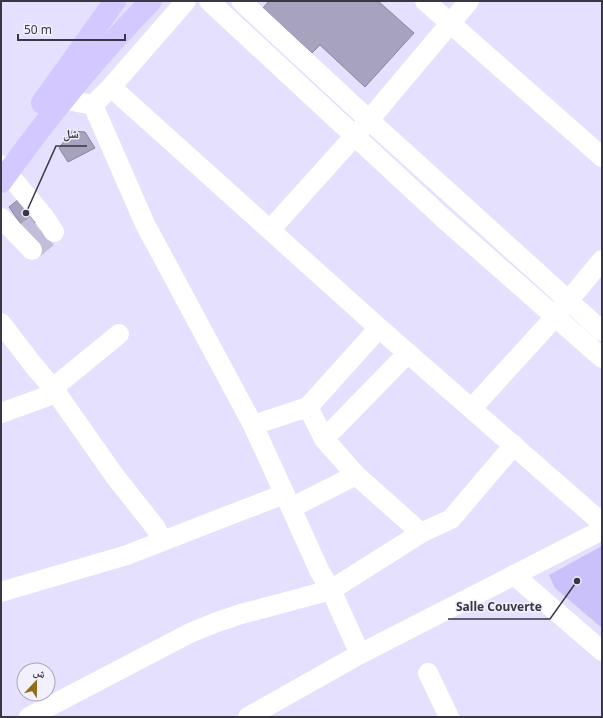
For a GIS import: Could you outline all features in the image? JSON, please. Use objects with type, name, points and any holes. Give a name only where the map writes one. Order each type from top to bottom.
[{"type":"main road","points":[[3,170],[115,1]]},
{"type":"main road","points":[[3,170],[107,46],[152,1]]},
{"type":"street","points":[[93,104],[111,87],[186,1]]},
{"type":"street","points":[[209,1],[443,218],[602,358]]},
{"type":"street","points":[[241,1],[369,120],[602,330]]},
{"type":"street","points":[[425,1],[602,157]]},
{"type":"street","points":[[270,230],[369,120],[469,1]]},
{"type":"street","points":[[111,87],[379,328],[602,523]]},
{"type":"street","points":[[62,100],[93,104]]},
{"type":"street","points":[[93,104],[145,224],[254,425],[320,572],[331,590],[360,654]]},
{"type":"street","points":[[3,170],[45,218],[54,232]]},
{"type":"street","points":[[1,218],[32,250]]},
{"type":"street","points":[[472,408],[555,317],[602,260]]},
{"type":"street","points":[[1,323],[54,391],[114,475],[155,527],[163,541]]},
{"type":"street","points":[[254,425],[308,407],[379,328]]},
{"type":"street","points":[[1,413],[54,391],[119,334]]},
{"type":"street","points":[[324,439],[408,353]]},
{"type":"street","points":[[308,407],[324,439],[356,475],[421,533]]},
{"type":"street","points":[[29,717],[190,633],[241,614],[331,590],[421,533],[446,522],[455,515],[514,445]]},
{"type":"street","points":[[1,592],[127,555],[163,541],[288,501],[356,475]]},
{"type":"street","points":[[248,717],[360,654],[602,530]]},
{"type":"street","points":[[514,575],[602,651]]},
{"type":"street","points":[[428,673],[449,717]]},
{"type":"shaded area","points":[[602,546],[602,628],[555,588],[549,575]]},
{"type":"building","points":[[269,1],[378,1],[414,33],[365,87],[320,45],[312,53],[263,8]]},
{"type":"building","points":[[72,131],[85,132],[95,148],[68,162],[59,148]]},
{"type":"building","points":[[24,195],[40,219],[25,230],[9,207]]},
{"type":"tunnel","points":[[20,237],[45,218]]},
{"type":"tunnel","points":[[32,250],[54,232]]},
{"type":"place","name":"شل","points":[[26,213]]},
{"type":"place","name":"Salle Couverte","points":[[577,581]]}]
